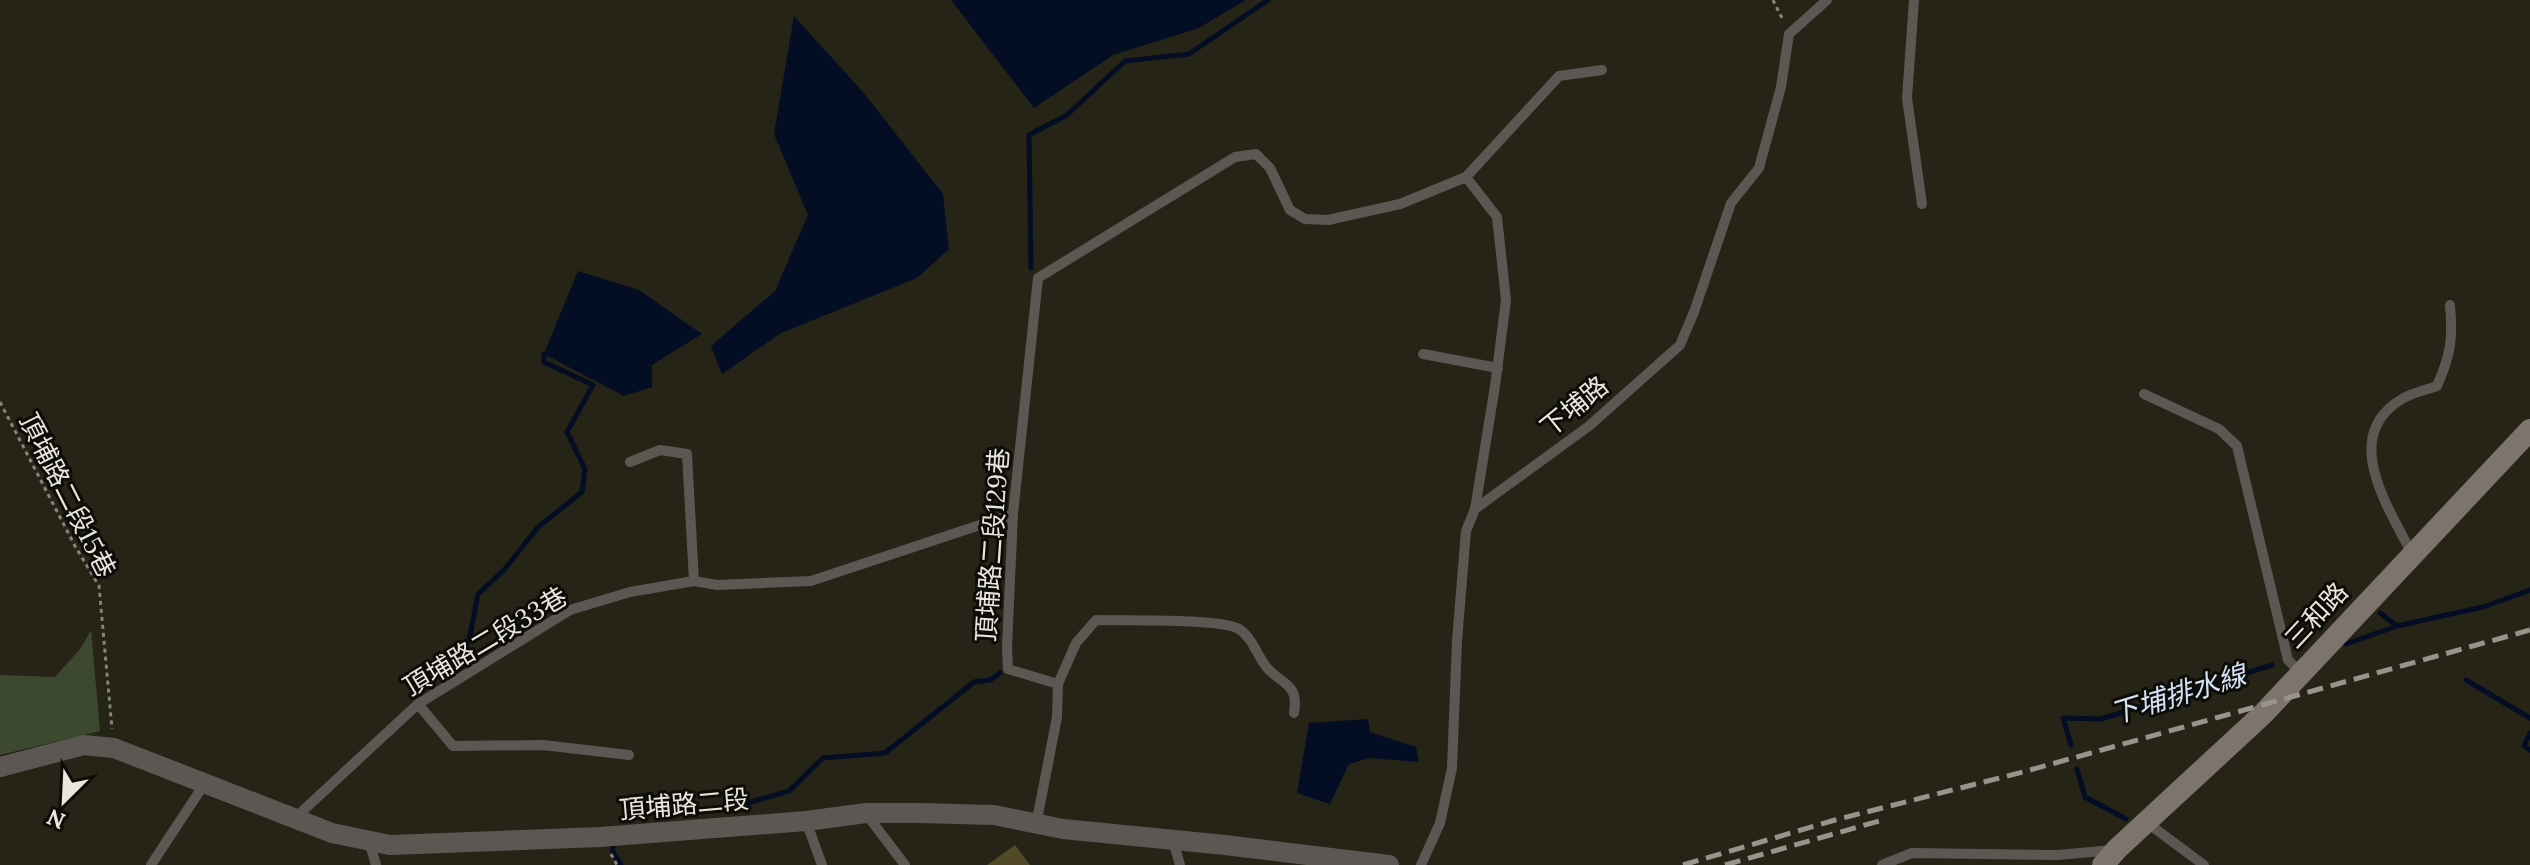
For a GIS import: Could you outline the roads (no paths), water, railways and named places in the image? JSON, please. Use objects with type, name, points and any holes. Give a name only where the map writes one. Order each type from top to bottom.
[{"type":"main road","name":"三和路","points":[[2110,857],[2263,714],[2530,430]]},
{"type":"street","name":"頂埔路二段","points":[[0,767],[84,745],[114,748],[332,833],[390,845],[523,841],[806,821],[866,813],[994,815],[1036,825],[1389,865]]},
{"type":"lane","name":"下埔路","points":[[1475,509],[1589,426],[1680,345],[1731,203],[1759,168],[1781,87],[1789,34],[1827,0]]},
{"type":"lane","points":[[1914,0],[1907,98],[1922,204]]},
{"type":"lane","points":[[1421,865],[1440,823],[1452,768],[1457,641],[1466,531],[1475,509],[1506,300],[1497,217],[1466,177],[1559,76],[1602,70]]},
{"type":"lane","name":"頂埔路二段129巷","points":[[1058,684],[1008,669],[1013,514],[1038,278],[1235,157],[1256,154],[1270,168],[1290,210],[1305,219],[1328,220],[1400,204],[1466,177]]},
{"type":"lane","points":[[2412,554],[2377,485],[2370,445],[2377,421],[2401,399],[2437,386],[2453,340],[2450,305]]},
{"type":"lane","points":[[1423,354],[1498,368]]},
{"type":"lane","points":[[2144,394],[2219,429],[2237,446],[2288,660],[2300,672]]},
{"type":"lane","points":[[630,462],[660,450],[687,454],[694,581]]},
{"type":"lane","name":"頂埔路二段33巷","points":[[296,817],[418,704],[570,610],[630,592],[694,581],[717,585],[811,581],[1013,514]]},
{"type":"lane","points":[[1036,825],[1057,717],[1058,684],[1076,643],[1096,620],[1210,623],[1238,629],[1260,652],[1267,667],[1290,685],[1296,702],[1294,713]]},
{"type":"lane","points":[[418,704],[453,746],[543,745],[629,755]]},
{"type":"lane","points":[[151,865],[205,783]]},
{"type":"lane","points":[[866,813],[905,865]]},
{"type":"lane","points":[[806,821],[822,865]]},
{"type":"lane","points":[[2146,822],[2204,865]]},
{"type":"lane","points":[[369,841],[376,865]]},
{"type":"lane","points":[[1173,841],[1180,865]]},
{"type":"lane","points":[[1882,865],[1912,853],[1952,860],[2058,855],[2110,857]]},
{"type":"water","points":[[951,0],[1246,0],[1199,28],[1113,55],[1034,108]]},
{"type":"water","points":[[794,16],[863,92],[943,194],[949,249],[917,278],[781,333],[722,374],[711,346],[775,291],[808,215],[774,134]]},
{"type":"water","points":[[578,271],[639,290],[702,334],[652,365],[652,387],[624,396],[544,354]]},
{"type":"water","points":[[1368,719],[1370,732],[1416,747],[1419,762],[1370,758],[1349,764],[1330,804],[1297,793],[1309,723]]},
{"type":"waterway","points":[[1031,268],[1029,135],[1067,115],[1125,61],[1189,54],[1268,0]]},
{"type":"waterway","points":[[459,660],[470,636],[478,594],[504,570],[538,527],[582,492],[585,469],[567,432],[593,385],[544,362],[544,354]]},
{"type":"waterway","name":"下埔排水線","points":[[2346,644],[2397,626],[2483,607],[2530,590]]},
{"type":"waterway","points":[[2380,613],[2397,626]]},
{"type":"waterway","name":"下埔排水線","points":[[2071,745],[2063,718],[2101,719],[2272,665]]},
{"type":"waterway","points":[[737,806],[789,791],[823,758],[885,753],[974,682],[990,680],[1000,673]]},
{"type":"waterway","points":[[2466,680],[2530,718]]},
{"type":"waterway","points":[[2530,733],[2524,746],[2530,750]]},
{"type":"waterway","name":"下埔排水線","points":[[2077,769],[2085,797],[2126,819]]},
{"type":"waterway","points":[[615,842],[612,850],[621,865]]},
{"type":"railway","points":[[1683,865],[1835,820],[2023,772],[2530,630]]},
{"type":"railway","points":[[1725,865],[1886,819]]}]
